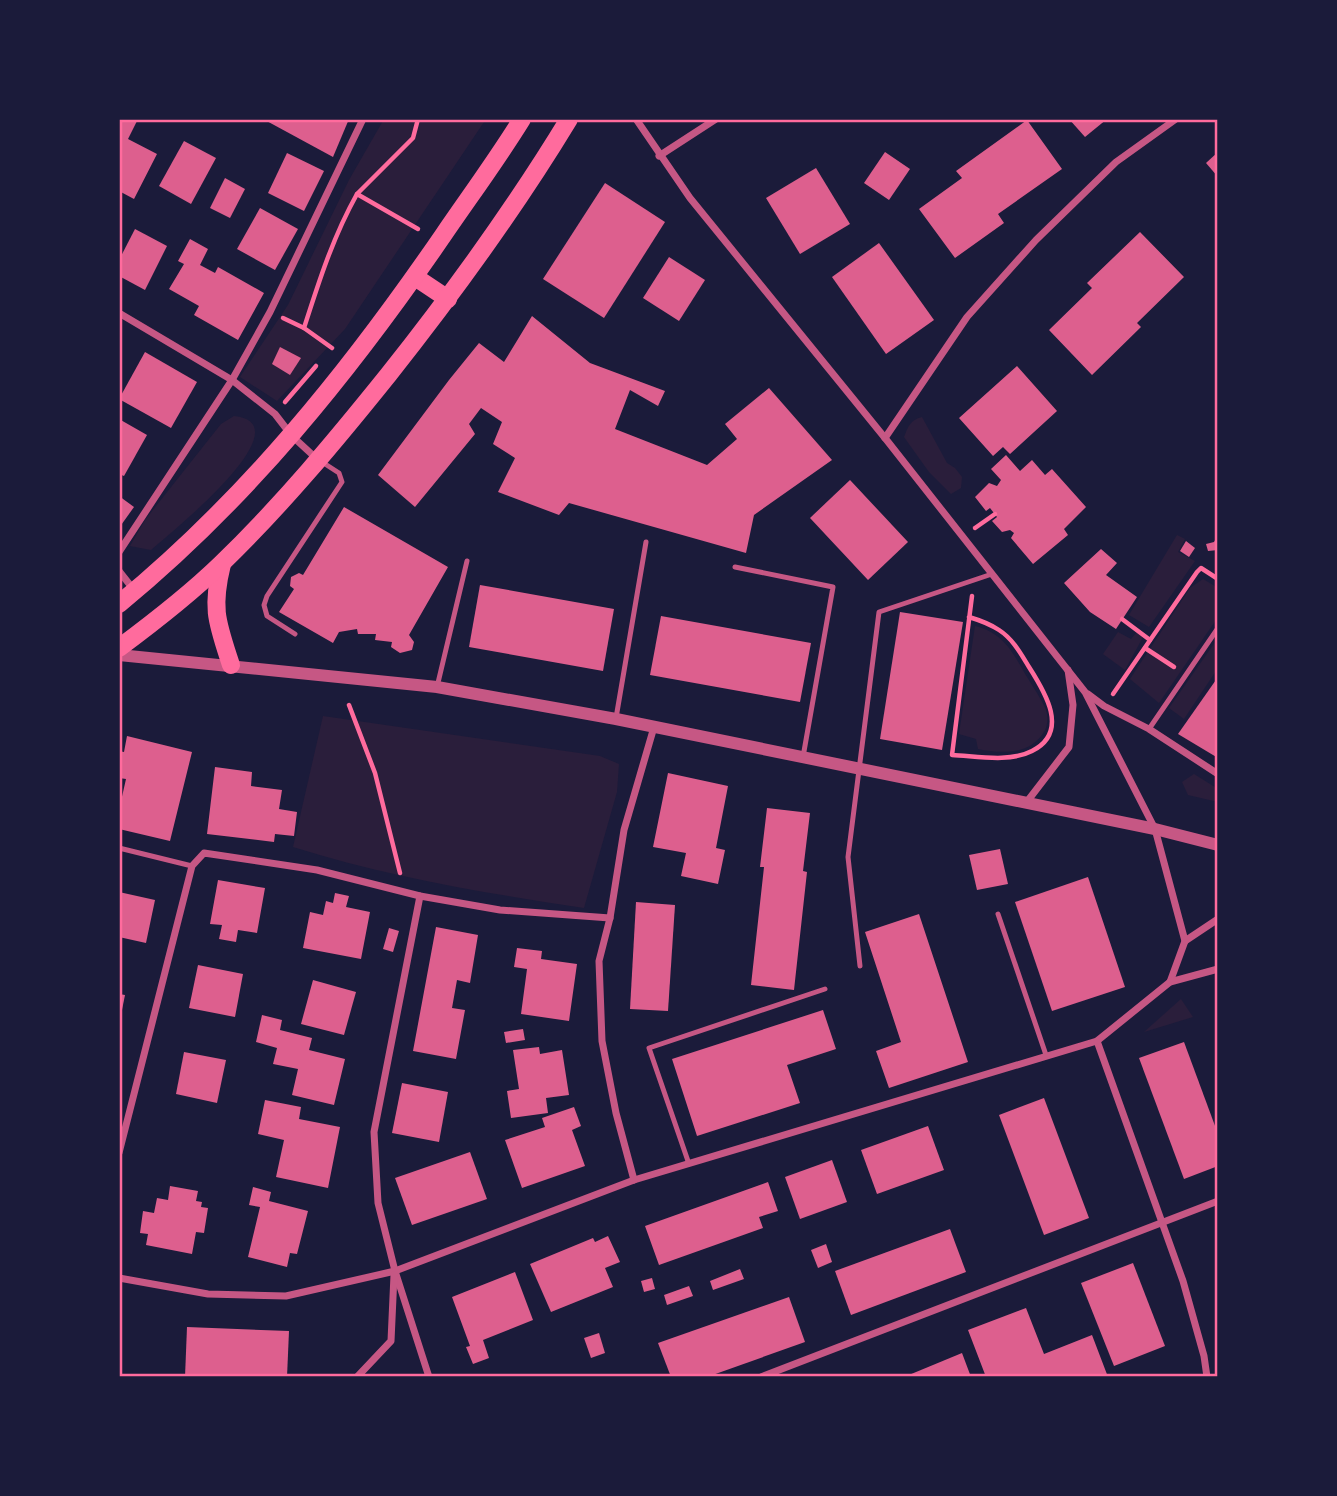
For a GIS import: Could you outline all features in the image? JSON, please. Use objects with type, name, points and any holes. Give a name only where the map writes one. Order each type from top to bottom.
[{"type":"main road","points":[[119,604],[222,513],[292,436],[415,277],[522,119]]},
{"type":"main road","points":[[119,648],[222,564],[319,461],[449,299],[533,178],[569,119]]},
{"type":"main road","points":[[415,277],[449,299]]},
{"type":"main road","points":[[222,564],[215,601],[218,623],[231,665]]},
{"type":"street","points":[[119,552],[232,380],[270,312],[363,119]]},
{"type":"street","points":[[636,119],[659,156],[762,289],[885,438],[1085,692],[1155,829],[1185,941],[1170,982]]},
{"type":"street","points":[[659,156],[716,119]]},
{"type":"street","points":[[885,438],[967,317],[1036,240],[1116,162],[1176,119]]},
{"type":"street","points":[[119,313],[232,380],[275,414],[292,436],[319,461]]},
{"type":"street","points":[[119,571],[135,591]]},
{"type":"street","points":[[119,655],[437,687],[616,719],[1155,829],[1218,845]]},
{"type":"street","points":[[1026,803],[1069,747],[1073,705],[1068,669]]},
{"type":"street","points":[[1085,692],[1218,774]]},
{"type":"street","points":[[634,1181],[616,1113],[602,1041],[599,961],[610,918],[624,830],[654,727]]},
{"type":"street","points":[[119,1153],[192,866],[204,853],[317,870],[420,896],[500,910],[610,918]]},
{"type":"street","points":[[420,896],[374,1132],[378,1203],[394,1271],[429,1377]]},
{"type":"street","points":[[1185,941],[1218,919]]},
{"type":"street","points":[[119,1278],[208,1294],[286,1296],[394,1271],[634,1181],[1097,1041],[1170,982],[1218,969]]},
{"type":"street","points":[[1097,1041],[1183,1281],[1204,1356],[1207,1377]]},
{"type":"street","points":[[761,1377],[1218,1201]]},
{"type":"street","points":[[356,1377],[391,1341],[394,1271]]},
{"type":"lane","points":[[295,634],[267,616],[264,605],[267,596],[342,482],[338,473],[319,461]]},
{"type":"lane","points":[[616,719],[646,542]]},
{"type":"lane","points":[[437,687],[467,561]]},
{"type":"lane","points":[[735,566],[833,587],[803,757]]},
{"type":"lane","points":[[860,966],[848,857],[879,612],[992,574]]},
{"type":"lane","points":[[1149,729],[1218,628]]},
{"type":"lane","points":[[119,848],[192,866]]},
{"type":"lane","points":[[998,914],[1046,1055]]},
{"type":"lane","points":[[689,1164],[649,1048],[825,989]]},
{"type":"path","points":[[332,348],[304,328],[324,263],[356,194],[413,138],[418,119]]},
{"type":"path","points":[[356,194],[418,229]]},
{"type":"path","points":[[410,240],[426,218]]},
{"type":"path","points":[[275,414],[338,338]]},
{"type":"path","points":[[988,518],[995,514]]},
{"type":"path","points":[[1104,706],[1197,572],[1201,568],[1218,579]]},
{"type":"path","points":[[969,617],[1000,630],[1013,642],[1048,698],[1052,727],[1035,750],[1010,756],[952,754],[969,617],[974,581]]},
{"type":"path","points":[[1122,619],[1150,640]]},
{"type":"path","points":[[1145,648],[1186,675]]},
{"type":"path","points":[[349,705],[375,773],[405,891]]},
{"type":"shaded area","points":[[384,119],[486,119],[345,329],[277,401],[240,377],[288,305],[349,180]]},
{"type":"shaded area","points":[[234,416],[252,423],[254,438],[244,458],[204,503],[151,550],[130,546],[145,520],[221,424]]},
{"type":"shaded area","points":[[922,417],[947,463],[962,477],[961,488],[951,494],[929,472],[904,437],[912,422]]},
{"type":"shaded area","points":[[1177,535],[1185,539],[1178,552],[1195,561],[1149,627],[1129,615]]},
{"type":"shaded area","points":[[1203,579],[1218,588],[1218,617],[1159,703],[1130,679],[1190,588]]},
{"type":"shaded area","points":[[975,626],[985,629],[1007,645],[1046,710],[1045,730],[1032,744],[1016,751],[978,749],[976,739],[959,734]]},
{"type":"shaded area","points":[[1118,632],[1131,639],[1137,632],[1143,637],[1125,670],[1103,654]]},
{"type":"shaded area","points":[[1218,638],[1218,668],[1184,719],[1169,708]]},
{"type":"shaded area","points":[[323,716],[600,756],[619,764],[617,792],[584,908],[401,876],[293,847]]},
{"type":"shaded area","points":[[1194,774],[1218,789],[1218,802],[1188,795],[1182,782]]},
{"type":"shaded area","points":[[1181,999],[1193,1017],[1144,1032]]},
{"type":"building","points":[[119,119],[138,119],[128,139],[157,154],[134,199],[119,191]]},
{"type":"building","points":[[263,119],[349,119],[333,157]]},
{"type":"building","points":[[1069,119],[1107,119],[1085,137]]},
{"type":"building","points":[[1027,120],[1062,169],[998,214],[1004,223],[955,258],[919,209],[962,178],[956,171]]},
{"type":"building","points":[[184,141],[216,158],[191,204],[159,186]]},
{"type":"building","points":[[885,152],[910,169],[889,200],[864,183]]},
{"type":"building","points":[[1218,152],[1218,177],[1206,163]]},
{"type":"building","points":[[287,153],[324,171],[304,211],[268,193]]},
{"type":"building","points":[[816,168],[850,224],[800,254],[766,198]]},
{"type":"building","points":[[225,178],[245,189],[230,218],[210,208]]},
{"type":"building","points":[[605,183],[665,222],[604,318],[543,279]]},
{"type":"building","points":[[260,208],[298,229],[275,270],[237,249]]},
{"type":"building","points":[[135,229],[167,246],[145,290],[119,276],[119,260]]},
{"type":"building","points":[[1140,232],[1184,277],[1137,323],[1141,327],[1092,375],[1049,330],[1092,288],[1087,283]]},
{"type":"building","points":[[190,239],[208,249],[200,265],[215,273],[218,267],[264,293],[238,340],[194,315],[199,306],[169,289],[184,264],[178,261]]},
{"type":"building","points":[[879,243],[934,320],[886,354],[832,277]]},
{"type":"building","points":[[669,257],[705,280],[679,321],[643,298]]},
{"type":"building","points":[[532,316],[590,363],[665,391],[658,406],[630,390],[615,429],[707,465],[737,439],[725,424],[769,388],[832,460],[754,515],[746,553],[569,503],[559,515],[498,492],[515,458],[493,444],[502,422],[481,408],[469,424],[475,434],[415,507],[378,475],[479,343],[504,362]]},
{"type":"building","points":[[280,347],[301,358],[290,375],[272,364]]},
{"type":"building","points":[[145,352],[197,382],[171,428],[119,399]]},
{"type":"building","points":[[1017,366],[1057,411],[1010,454],[1003,447],[993,456],[959,418]]},
{"type":"building","points":[[119,419],[147,435],[124,476],[119,474]]},
{"type":"building","points":[[1006,455],[1020,471],[1032,460],[1045,475],[1052,469],[1086,507],[1064,529],[1068,535],[1033,564],[1011,538],[1014,533],[1010,530],[1002,532],[992,521],[997,517],[990,508],[986,511],[975,497],[989,483],[997,486],[1001,480],[991,469]]},
{"type":"building","points":[[850,480],[908,542],[868,580],[810,518]]},
{"type":"building","points":[[119,496],[134,507],[119,528]]},
{"type":"building","points":[[344,507],[448,567],[409,635],[414,642],[412,650],[400,653],[391,647],[392,642],[375,640],[376,634],[358,634],[357,629],[339,632],[333,643],[279,612],[294,589],[290,586],[291,577],[299,573],[303,575]]},
{"type":"building","points":[[1218,535],[1218,550],[1208,551],[1206,544],[1214,542]]},
{"type":"building","points":[[1186,541],[1195,548],[1189,557],[1180,551]]},
{"type":"building","points":[[1101,549],[1117,563],[1106,575],[1137,597],[1116,629],[1090,612],[1064,583]]},
{"type":"building","points":[[480,585],[614,609],[603,671],[469,647]]},
{"type":"building","points":[[900,612],[963,622],[942,750],[880,739]]},
{"type":"building","points":[[661,616],[811,643],[800,702],[650,675]]},
{"type":"building","points":[[1218,677],[1218,758],[1178,734]]},
{"type":"building","points":[[127,736],[192,752],[170,841],[119,829],[119,810],[126,779],[119,778],[119,751],[124,752]]},
{"type":"building","points":[[215,767],[252,772],[251,786],[282,790],[279,809],[297,812],[294,836],[275,834],[274,842],[207,834]]},
{"type":"building","points":[[668,773],[728,786],[716,848],[725,850],[718,884],[681,876],[686,853],[653,847]]},
{"type":"building","points":[[767,808],[810,813],[803,871],[807,872],[794,990],[751,985],[764,867],[760,867]]},
{"type":"building","points":[[1000,849],[1008,884],[977,890],[969,855]]},
{"type":"building","points":[[1088,877],[1125,987],[1052,1011],[1015,902]]},
{"type":"building","points":[[218,880],[265,888],[257,933],[238,930],[236,942],[219,939],[222,925],[210,924]]},
{"type":"building","points":[[119,892],[155,900],[146,943],[119,937]]},
{"type":"building","points":[[335,893],[349,896],[346,907],[370,912],[361,959],[303,948],[310,912],[323,915],[326,901],[333,903]]},
{"type":"building","points":[[636,902],[675,905],[668,1011],[630,1009]]},
{"type":"building","points":[[919,914],[968,1062],[889,1088],[876,1051],[901,1042],[865,932]]},
{"type":"building","points":[[436,927],[478,935],[470,983],[457,980],[452,1008],[465,1010],[456,1059],[413,1051]]},
{"type":"building","points":[[389,928],[399,931],[393,952],[383,949]]},
{"type":"building","points":[[517,948],[542,951],[541,959],[577,964],[569,1021],[521,1014],[527,969],[514,967]]},
{"type":"building","points":[[198,965],[243,974],[235,1017],[189,1008]]},
{"type":"building","points":[[313,980],[356,992],[344,1035],[301,1024]]},
{"type":"building","points":[[119,994],[125,995],[120,1020],[119,1020]]},
{"type":"building","points":[[823,1010],[836,1049],[787,1065],[800,1103],[697,1136],[672,1059]]},
{"type":"building","points":[[262,1015],[282,1020],[280,1030],[312,1038],[309,1050],[345,1059],[334,1105],[292,1095],[298,1069],[273,1064],[277,1048],[256,1042]]},
{"type":"building","points":[[523,1029],[525,1040],[506,1043],[504,1032]]},
{"type":"building","points":[[1184,1042],[1218,1134],[1218,1166],[1184,1179],[1139,1058]]},
{"type":"building","points":[[539,1047],[540,1054],[562,1050],[569,1095],[546,1098],[548,1113],[511,1118],[507,1091],[519,1089],[513,1050]]},
{"type":"building","points":[[184,1052],[226,1060],[217,1103],[176,1094]]},
{"type":"building","points":[[402,1083],[448,1092],[439,1142],[392,1133]]},
{"type":"building","points":[[1044,1098],[1089,1218],[1044,1235],[999,1115]]},
{"type":"building","points":[[265,1100],[301,1107],[299,1119],[340,1127],[328,1188],[276,1177],[284,1140],[258,1134]]},
{"type":"building","points":[[574,1107],[581,1126],[572,1130],[585,1166],[522,1188],[505,1140],[545,1127],[542,1118]]},
{"type":"building","points":[[928,1126],[944,1170],[877,1194],[861,1150]]},
{"type":"building","points":[[470,1152],[487,1199],[412,1225],[395,1178]]},
{"type":"building","points":[[832,1160],[847,1202],[800,1219],[785,1177]]},
{"type":"building","points":[[768,1182],[778,1211],[759,1217],[763,1228],[659,1265],[645,1226]]},
{"type":"building","points":[[170,1186],[198,1191],[196,1201],[202,1202],[201,1207],[208,1208],[204,1233],[196,1232],[192,1254],[146,1245],[148,1234],[140,1233],[143,1211],[154,1213],[157,1198],[168,1200]]},
{"type":"building","points":[[253,1187],[271,1192],[269,1201],[308,1211],[297,1254],[290,1253],[287,1267],[248,1257],[260,1207],[249,1205]]},
{"type":"building","points":[[950,1229],[966,1272],[851,1315],[835,1271]]},
{"type":"building","points":[[608,1236],[620,1262],[605,1268],[613,1287],[551,1312],[530,1264],[593,1238],[595,1242]]},
{"type":"building","points":[[826,1244],[832,1262],[818,1268],[811,1250]]},
{"type":"building","points":[[1133,1263],[1165,1346],[1114,1366],[1081,1283]]},
{"type":"building","points":[[740,1269],[744,1279],[713,1290],[710,1281]]},
{"type":"building","points":[[515,1272],[533,1320],[483,1340],[489,1358],[473,1364],[466,1347],[470,1346],[452,1297]]},
{"type":"building","points":[[652,1278],[655,1289],[644,1292],[641,1281]]},
{"type":"building","points":[[689,1286],[693,1296],[667,1305],[664,1295]]},
{"type":"building","points":[[789,1297],[805,1342],[707,1377],[671,1377],[658,1343]]},
{"type":"building","points":[[1026,1308],[1044,1354],[1092,1335],[1108,1377],[986,1377],[968,1330]]},
{"type":"building","points":[[187,1327],[289,1331],[287,1377],[185,1377]]},
{"type":"building","points":[[599,1333],[605,1353],[591,1358],[584,1338]]},
{"type":"building","points":[[962,1353],[971,1377],[904,1377]]}]
